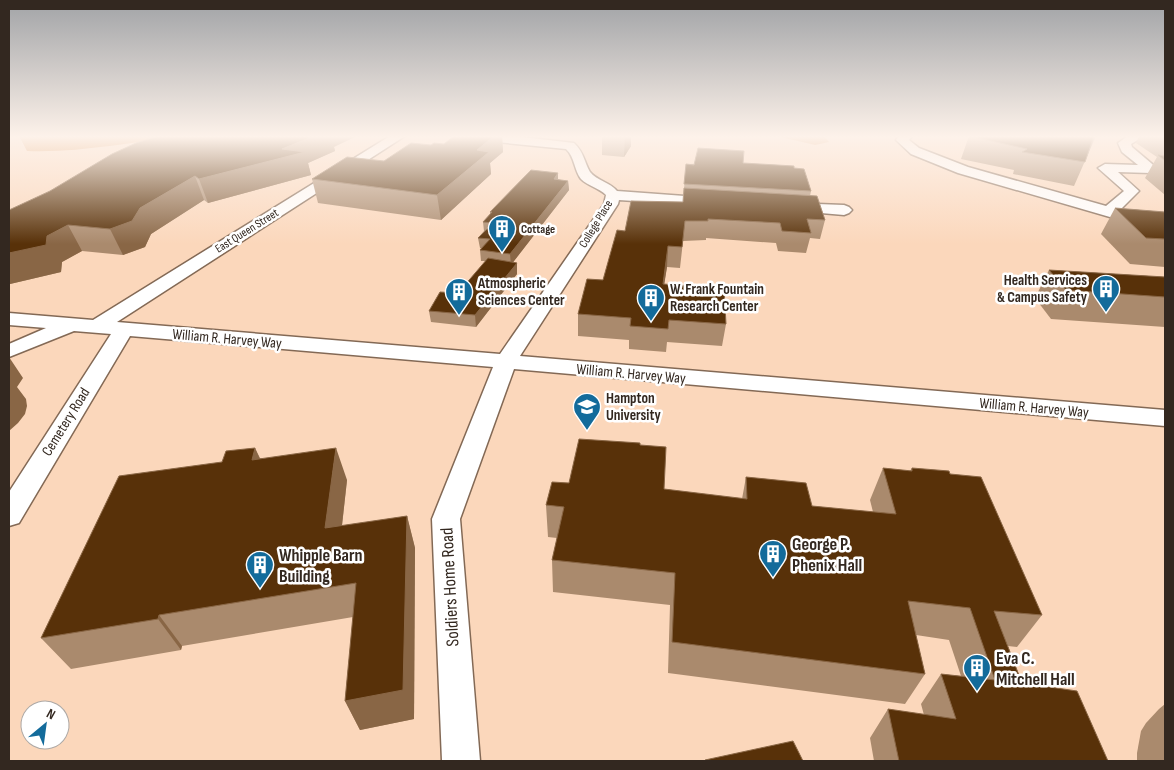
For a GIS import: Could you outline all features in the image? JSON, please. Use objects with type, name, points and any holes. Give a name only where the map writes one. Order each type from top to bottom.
[{"type":"street","name":"East Queen Street","points":[[96,327],[342,172]]},
{"type":"street","name":"College Place","points":[[505,363],[611,204],[613,195],[608,189],[587,177],[585,172]]},
{"type":"street","points":[[971,172],[1165,228]]},
{"type":"street","points":[[1109,212],[1132,191],[1110,172]]},
{"type":"street","points":[[613,195],[724,202]]},
{"type":"street","points":[[772,206],[844,210]]},
{"type":"street","name":"William R. Harvey Way","points":[[9,319],[505,363],[1165,418]]},
{"type":"street","points":[[9,351],[71,324]]},
{"type":"street","name":"Cemetery Road","points":[[9,515],[124,329]]},
{"type":"street","name":"Soldiers Home Road","points":[[461,761],[446,519],[505,363]]},
{"type":"shaded area","name":"Hampton University","points":[[9,172],[1165,172],[1165,761],[9,761]]},
{"type":"building","points":[[82,172],[227,172],[199,179],[195,176],[140,208],[132,221],[110,229],[68,225],[47,236],[46,245],[9,253],[9,210],[50,191]]},
{"type":"building","points":[[323,172],[465,172],[437,195],[312,179]]},
{"type":"building","points":[[529,172],[558,173],[554,179],[568,181],[510,254],[480,250],[490,239],[478,238],[493,223],[483,222],[492,212],[490,212]]},
{"type":"building","points":[[685,172],[805,172],[811,191],[684,184]]},
{"type":"building","points":[[684,188],[817,196],[825,220],[807,219],[811,233],[782,231],[780,223],[708,219],[708,221],[685,221],[682,247],[668,246],[663,284],[724,288],[726,324],[669,320],[668,329],[630,326],[631,318],[578,314],[587,279],[603,280],[617,230],[625,231],[631,201],[683,202]]},
{"type":"building","points":[[1115,208],[1165,212],[1165,239],[1146,238]]},
{"type":"building","points":[[488,258],[517,263],[475,315],[429,311],[440,292],[458,293]]},
{"type":"building","points":[[1049,270],[1165,277],[1165,297],[1066,290]]},
{"type":"building","points":[[579,439],[640,443],[640,445],[666,447],[664,489],[747,499],[746,477],[806,483],[812,506],[896,514],[883,468],[912,471],[912,468],[949,471],[950,474],[981,477],[1042,615],[994,611],[1022,683],[1077,691],[1108,761],[899,761],[888,709],[956,719],[941,674],[995,680],[970,608],[908,601],[925,674],[672,642],[675,573],[552,560],[564,507],[546,505],[552,482],[569,483]]},
{"type":"building","name":"Whipple Barn Building","points":[[255,448],[252,460],[336,448],[325,528],[407,516],[403,690],[345,701],[356,583],[159,615],[158,619],[41,638],[119,476],[222,462],[226,451]]},
{"type":"building","points":[[793,741],[803,761],[705,760]]},
{"type":"place","name":"Cottage","points":[[502,253]]},
{"type":"place","name":"Health Services & Campus Safety","points":[[1106,313]]},
{"type":"place","name":"Atmospheric Sciences Center","points":[[459,316]]},
{"type":"place","name":"W. Frank Fountain Research Center","points":[[651,322]]},
{"type":"place","name":"Hampton University","points":[[587,431]]},
{"type":"place","name":"George P. Phenix Hall","points":[[773,578]]},
{"type":"place","name":"Whipple Barn Building","points":[[260,589]]},
{"type":"place","name":"Eva C. Mitchell Hall","points":[[977,692]]}]
